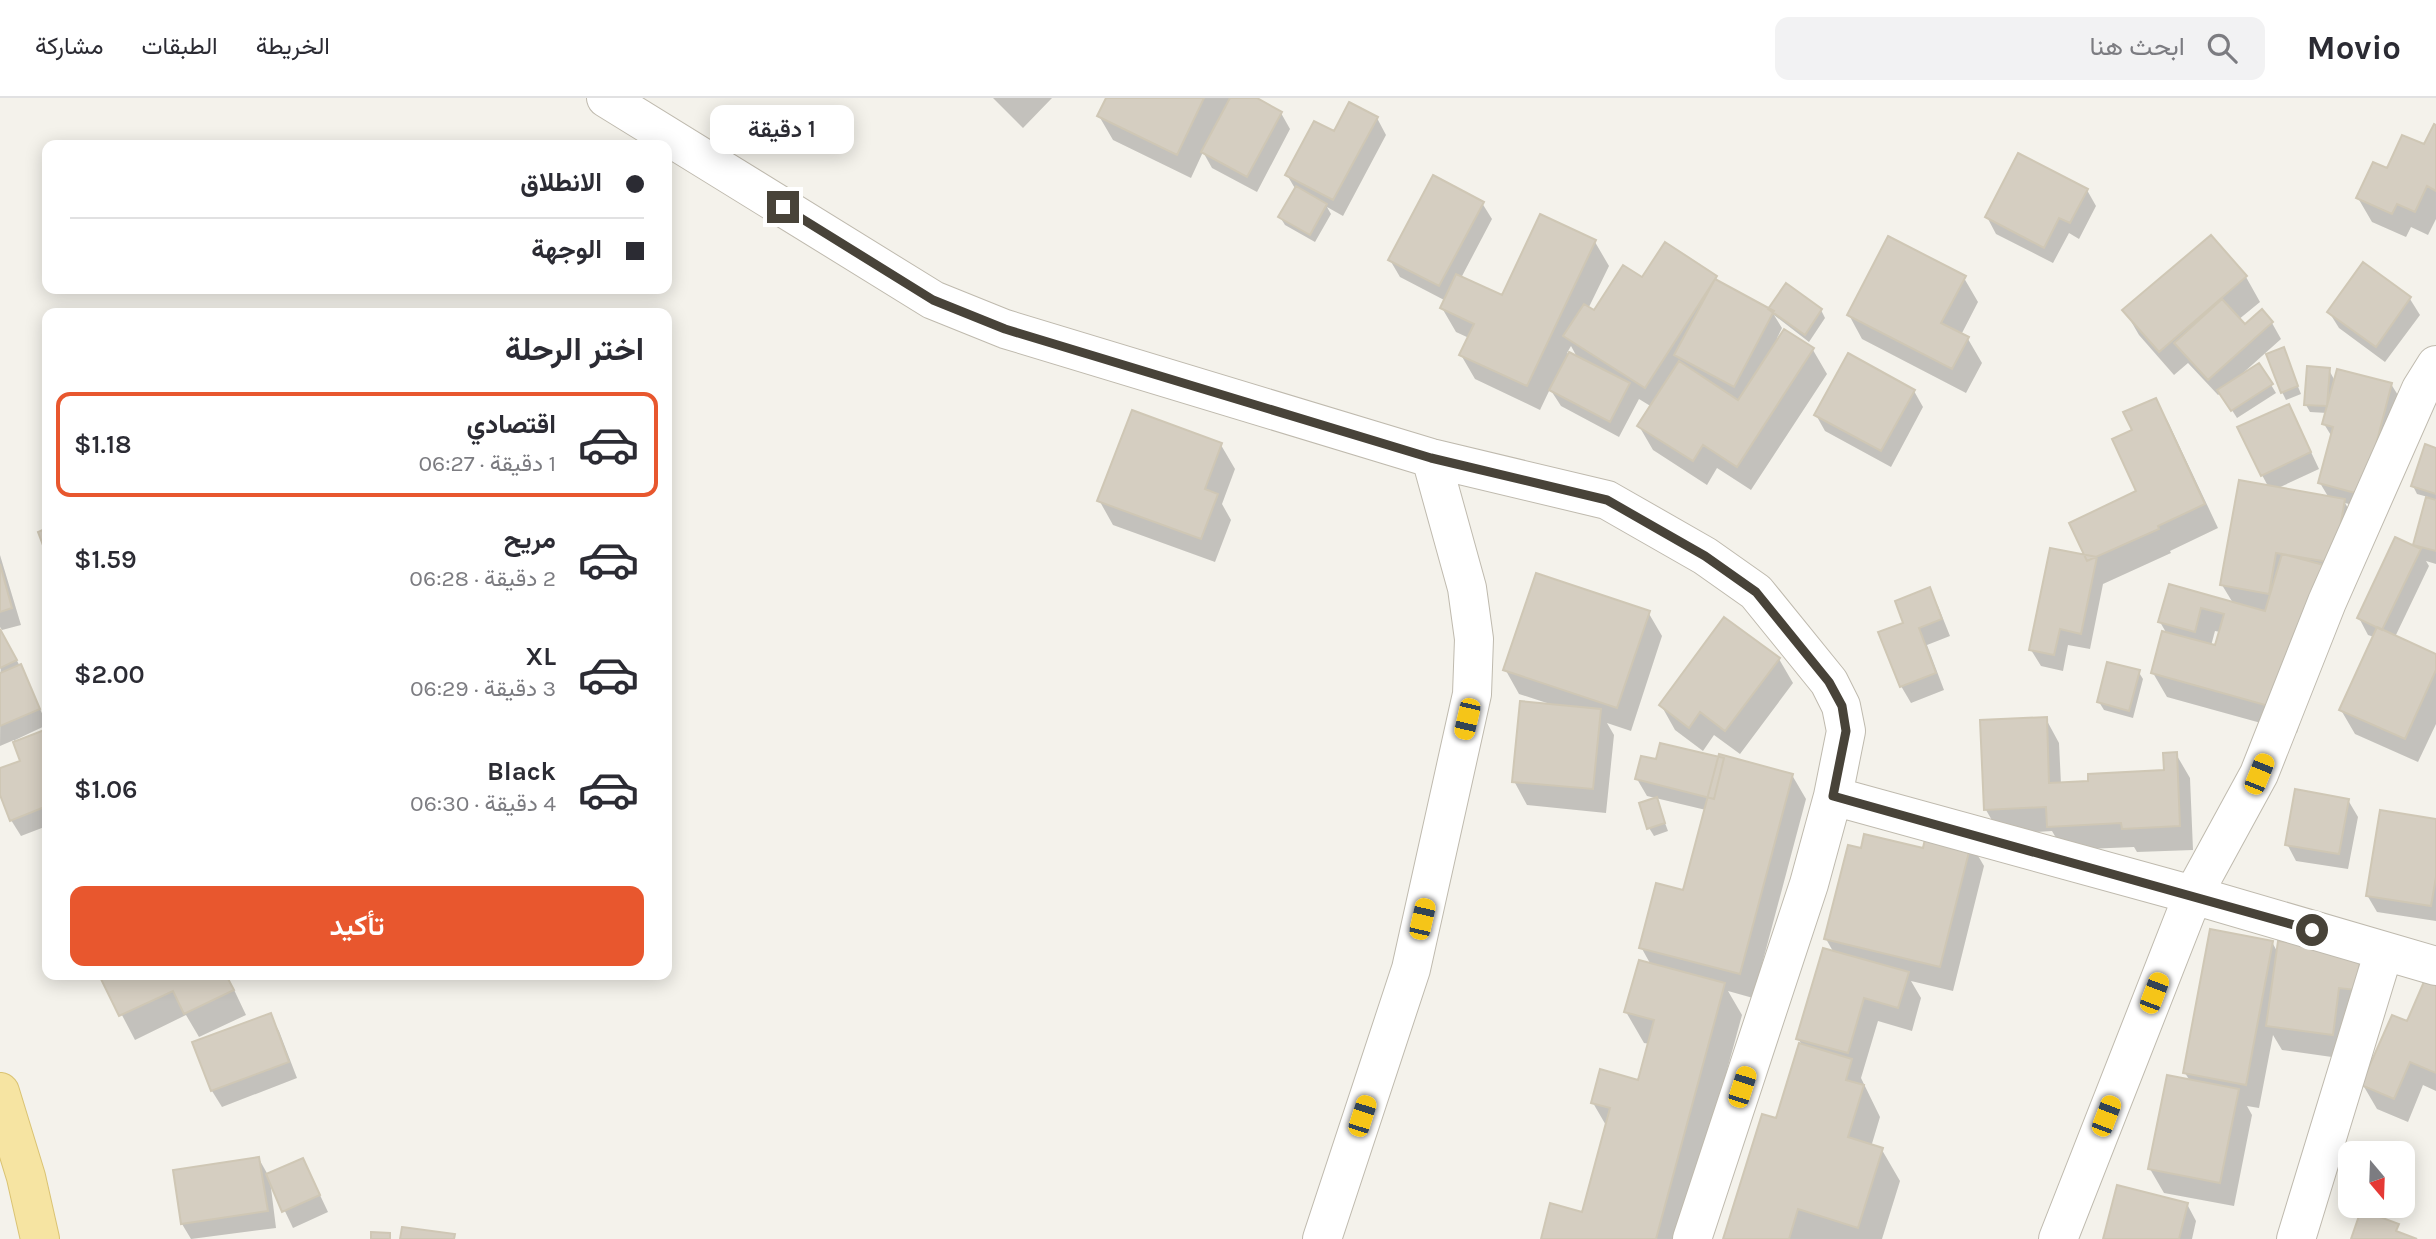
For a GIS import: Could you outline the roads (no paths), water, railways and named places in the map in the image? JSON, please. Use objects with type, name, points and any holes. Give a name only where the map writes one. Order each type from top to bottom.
[{"type":"main road","points":[[0,1092],[26,1177],[40,1239]]},
{"type":"street","points":[[606,98],[933,300],[1005,329],[1431,458],[1607,500],[1705,556],[1756,592],[1829,682],[1842,706],[1846,731],[1833,796],[1809,884],[1692,1239]]},
{"type":"street","points":[[2059,1239],[2193,895],[2259,774],[2327,602],[2421,389],[2436,365]]},
{"type":"street","points":[[1322,1239],[1411,969],[1472,694],[1474,639],[1467,588],[1431,458]]},
{"type":"street","points":[[1833,796],[2193,895],[2436,966]]},
{"type":"street","points":[[2297,1239],[2384,951]]}]
